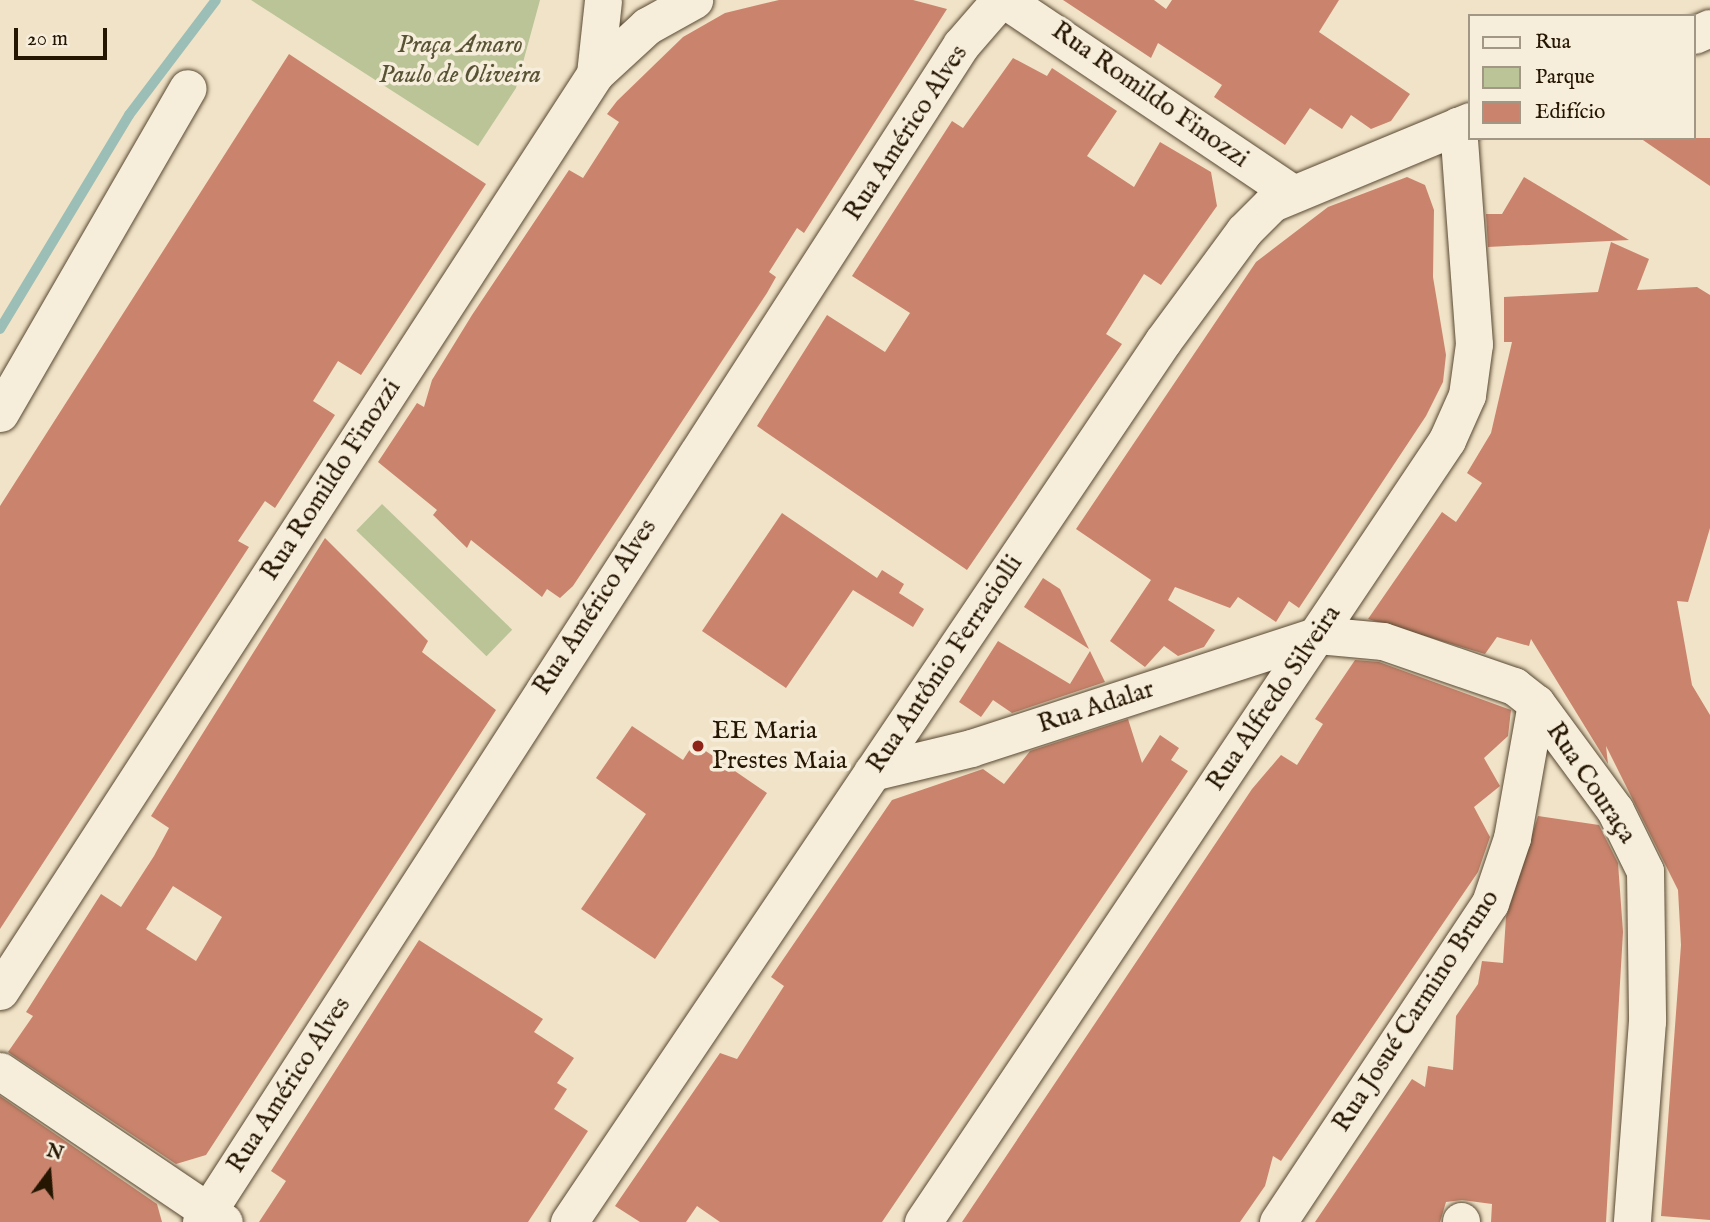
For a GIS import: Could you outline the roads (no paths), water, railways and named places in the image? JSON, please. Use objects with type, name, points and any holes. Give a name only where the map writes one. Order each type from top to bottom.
[{"type":"street","points":[[595,74],[603,0]]},
{"type":"street","name":"Rua Romildo Finozzi","points":[[0,991],[595,74],[647,26],[694,0]]},
{"type":"street","name":"Rua Romildo Finozzi","points":[[1002,0],[1292,193]]},
{"type":"street","name":"Rua Américo Alves","points":[[211,1219],[961,45],[1002,0]]},
{"type":"street","points":[[0,413],[188,88]]},
{"type":"street","name":"Rua Antônio Ferraciolli","points":[[569,1222],[1163,341],[1244,231],[1272,202],[1464,124]]},
{"type":"street","name":"Rua Alfredo Silveira","points":[[923,1222],[1447,440],[1467,395],[1474,344],[1464,124]]},
{"type":"street","name":"Rua Couraça","points":[[1318,635],[1383,641],[1514,686],[1536,703],[1615,810],[1645,871],[1647,1021],[1632,1222]]},
{"type":"street","name":"Rua Adalar","points":[[872,772],[971,748],[1318,635]]},
{"type":"street","name":"Rua Josué Carmino Bruno","points":[[1278,1222],[1490,903],[1513,838],[1536,703]]},
{"type":"street","points":[[0,1071],[211,1219]]},
{"type":"waterway","points":[[0,329],[129,115],[216,0]]},
{"type":"place","name":"EE Maria Prestes Maia","points":[[698,746]]},
{"type":"park label","name":"Praça Amaro Paulo de Oliveira","points":[[460,60]]}]
